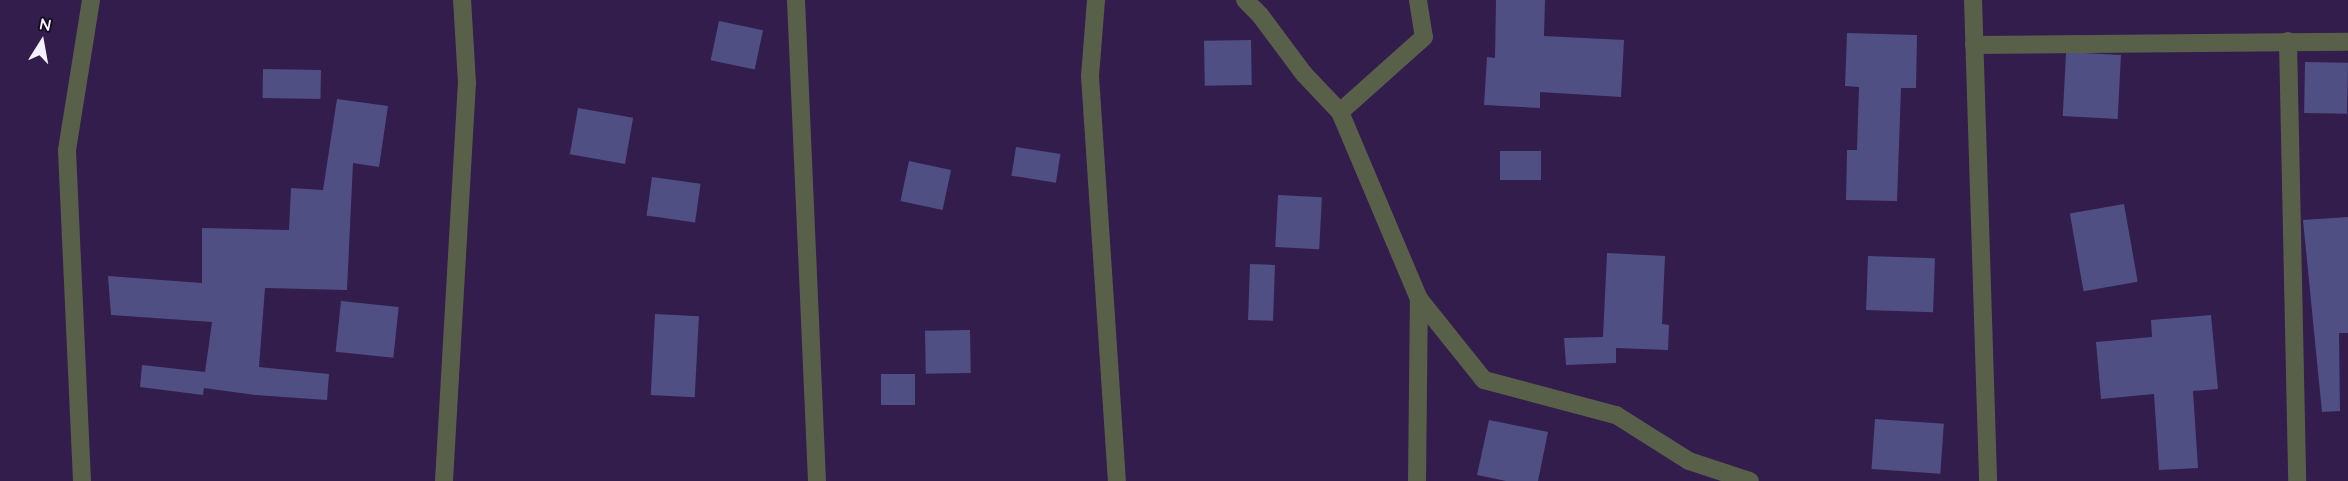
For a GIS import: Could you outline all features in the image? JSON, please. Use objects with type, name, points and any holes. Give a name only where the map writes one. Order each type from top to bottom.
[{"type":"street","points":[[82,481],[67,150],[91,0]]},
{"type":"street","points":[[444,481],[466,84],[462,0]]},
{"type":"street","points":[[796,0],[817,481]]},
{"type":"street","points":[[1096,0],[1090,76],[1117,481]]},
{"type":"street","points":[[1245,0],[1260,15],[1304,74],[1340,112],[1419,299],[1484,380],[1616,415],[1689,461],[1750,481]]},
{"type":"street","points":[[1340,112],[1424,37],[1419,0]]},
{"type":"street","points":[[1973,0],[1988,481]]},
{"type":"street","points":[[2288,41],[2297,481]]},
{"type":"street","points":[[1974,45],[2348,42]]},
{"type":"street","points":[[1418,481],[1419,299]]},
{"type":"street","points":[[1689,461],[1696,481]]},
{"type":"building","points":[[1496,0],[1545,0],[1544,36],[1624,40],[1621,97],[1540,92],[1540,108],[1484,105],[1487,57],[1495,58]]},
{"type":"building","points":[[719,21],[763,30],[755,69],[711,60]]},
{"type":"building","points":[[1847,33],[1917,35],[1916,88],[1901,88],[1897,201],[1846,200],[1847,150],[1857,150],[1859,87],[1845,86]]},
{"type":"building","points":[[1251,40],[1252,85],[1205,86],[1204,41]]},
{"type":"building","points":[[2066,52],[2121,55],[2118,119],[2063,116]]},
{"type":"building","points":[[2305,62],[2348,63],[2347,114],[2304,113]]},
{"type":"building","points":[[263,69],[321,70],[320,99],[262,98]]},
{"type":"building","points":[[337,99],[388,106],[379,167],[353,163],[347,290],[265,288],[259,367],[329,374],[327,400],[255,395],[204,388],[203,395],[140,387],[142,365],[205,372],[212,322],[111,315],[108,276],[202,283],[202,228],[289,230],[291,188],[323,190]]},
{"type":"building","points":[[578,108],[633,118],[625,164],[570,154]]},
{"type":"building","points":[[1016,147],[1060,154],[1056,183],[1011,176]]},
{"type":"building","points":[[1500,151],[1541,151],[1541,180],[1500,180]]},
{"type":"building","points":[[909,161],[951,170],[943,210],[900,201]]},
{"type":"building","points":[[652,177],[701,184],[695,222],[647,216]]},
{"type":"building","points":[[1278,195],[1322,197],[1319,249],[1275,247]]},
{"type":"building","points":[[2124,204],[2138,282],[2084,291],[2070,214]]},
{"type":"building","points":[[2348,217],[2348,333],[2339,333],[2340,411],[2322,412],[2303,220]]},
{"type":"building","points":[[1607,253],[1665,256],[1662,324],[1669,325],[1668,350],[1616,348],[1616,363],[1566,365],[1564,338],[1603,337]]},
{"type":"building","points":[[1868,256],[1935,258],[1933,312],[1866,310]]},
{"type":"building","points":[[1250,264],[1275,265],[1273,321],[1248,320]]},
{"type":"building","points":[[341,301],[399,307],[393,358],[336,352]]},
{"type":"building","points":[[655,314],[699,316],[695,397],[651,395]]},
{"type":"building","points":[[2211,315],[2218,389],[2193,391],[2198,468],[2159,470],[2154,394],[2101,399],[2096,342],[2152,337],[2151,320]]},
{"type":"building","points":[[970,330],[971,373],[926,374],[925,331]]},
{"type":"building","points":[[881,374],[915,374],[915,405],[881,405]]},
{"type":"building","points":[[1875,419],[1944,424],[1940,474],[1872,469]]},
{"type":"building","points":[[1489,420],[1548,432],[1538,481],[1506,481],[1477,475]]}]
